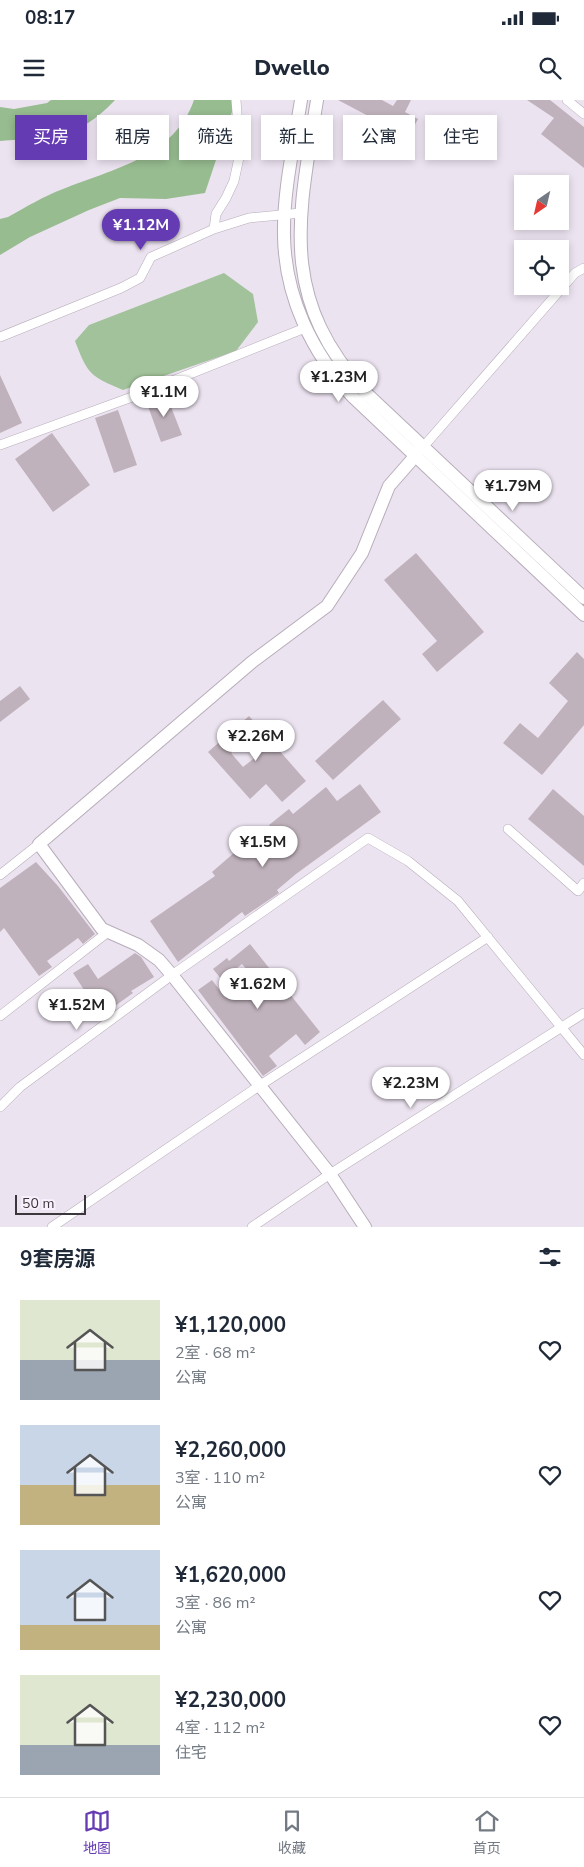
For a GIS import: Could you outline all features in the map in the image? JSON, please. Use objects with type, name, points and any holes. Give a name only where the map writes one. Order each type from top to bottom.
[{"type":"main road","points":[[301,100],[285,214],[284,236],[287,269],[296,305],[305,328],[319,354],[341,384],[420,451],[584,598]]},
{"type":"main road","points":[[317,100],[299,238],[302,270],[311,304],[324,336],[342,365],[420,451],[584,615]]},
{"type":"main road","points":[[365,1227],[330,1174],[172,975],[158,960],[138,945],[102,929],[39,844],[252,662],[327,606],[362,553],[389,486],[420,451]]},
{"type":"street","points":[[214,229],[216,214],[234,181],[240,153],[236,100]]},
{"type":"street","points":[[567,100],[584,114]]},
{"type":"street","points":[[0,337],[121,288],[140,278],[152,257],[214,229],[249,218],[301,213]]},
{"type":"street","points":[[420,451],[575,273],[584,268]]},
{"type":"street","points":[[0,445],[132,397],[305,328]]},
{"type":"street","points":[[508,829],[578,891],[584,883]]},
{"type":"street","points":[[0,1107],[20,1087],[172,975],[368,838],[408,861],[443,887],[458,901],[584,1055]]},
{"type":"street","points":[[0,875],[39,844]]},
{"type":"street","points":[[0,1016],[108,932]]},
{"type":"street","points":[[52,1227],[259,1086],[488,937]]},
{"type":"street","points":[[252,1227],[330,1174],[584,1013]]},
{"type":"green space","points":[[51,100],[115,100],[87,124],[87,115],[15,115],[15,140],[0,141],[0,107],[14,109],[47,103]]},
{"type":"green space","points":[[194,100],[236,100],[231,115],[187,115]]},
{"type":"green space","points":[[179,126],[179,160],[216,160],[205,193],[166,199],[120,198],[30,237],[0,255],[0,219],[8,217],[56,192],[136,160],[169,160],[169,138]]},
{"type":"green space","points":[[224,273],[253,294],[258,322],[236,351],[123,390],[103,381],[87,368],[75,341],[89,325]]},
{"type":"building","points":[[338,100],[382,100],[393,106],[397,100],[411,100],[405,112],[411,115],[366,115]]},
{"type":"building","points":[[527,100],[550,100],[584,127],[584,168],[541,134],[554,118]]},
{"type":"building","points":[[0,375],[22,423],[0,433]]},
{"type":"building","points":[[166,394],[182,435],[161,442],[146,401]]},
{"type":"building","points":[[118,410],[137,465],[114,473],[95,418]]},
{"type":"building","points":[[52,433],[90,485],[53,512],[15,459]]},
{"type":"building","points":[[416,553],[484,632],[437,672],[422,654],[437,641],[384,580]]},
{"type":"building","points":[[577,652],[584,659],[584,725],[542,775],[503,743],[520,723],[538,738],[568,701],[549,683]]},
{"type":"building","points":[[20,686],[30,699],[0,722],[0,701]]},
{"type":"building","points":[[383,700],[401,719],[333,780],[315,761]]},
{"type":"building","points":[[249,716],[306,781],[282,802],[266,784],[250,799],[208,752]],"holes":[[[244,741],[257,756],[243,767],[231,753]]]},
{"type":"building","points":[[360,784],[381,812],[296,874],[277,890],[279,893],[245,916],[242,912],[178,962],[150,921],[215,876],[212,872],[243,845],[249,852],[276,832],[269,825],[289,809],[293,814],[326,787],[337,801]]},
{"type":"building","points":[[553,789],[584,816],[584,866],[528,819]]},
{"type":"building","points":[[36,862],[58,886],[95,934],[83,944],[78,938],[47,961],[52,967],[39,976],[4,928],[0,932],[0,888]]},
{"type":"building","points":[[250,944],[320,1032],[305,1045],[296,1034],[269,1056],[277,1066],[263,1076],[198,990],[212,980],[225,997],[251,975],[242,964],[222,980],[213,969],[227,958],[229,961]]},
{"type":"building","points":[[135,953],[141,957],[154,977],[131,991],[133,993],[101,1016],[73,973],[88,964],[98,979]]}]
